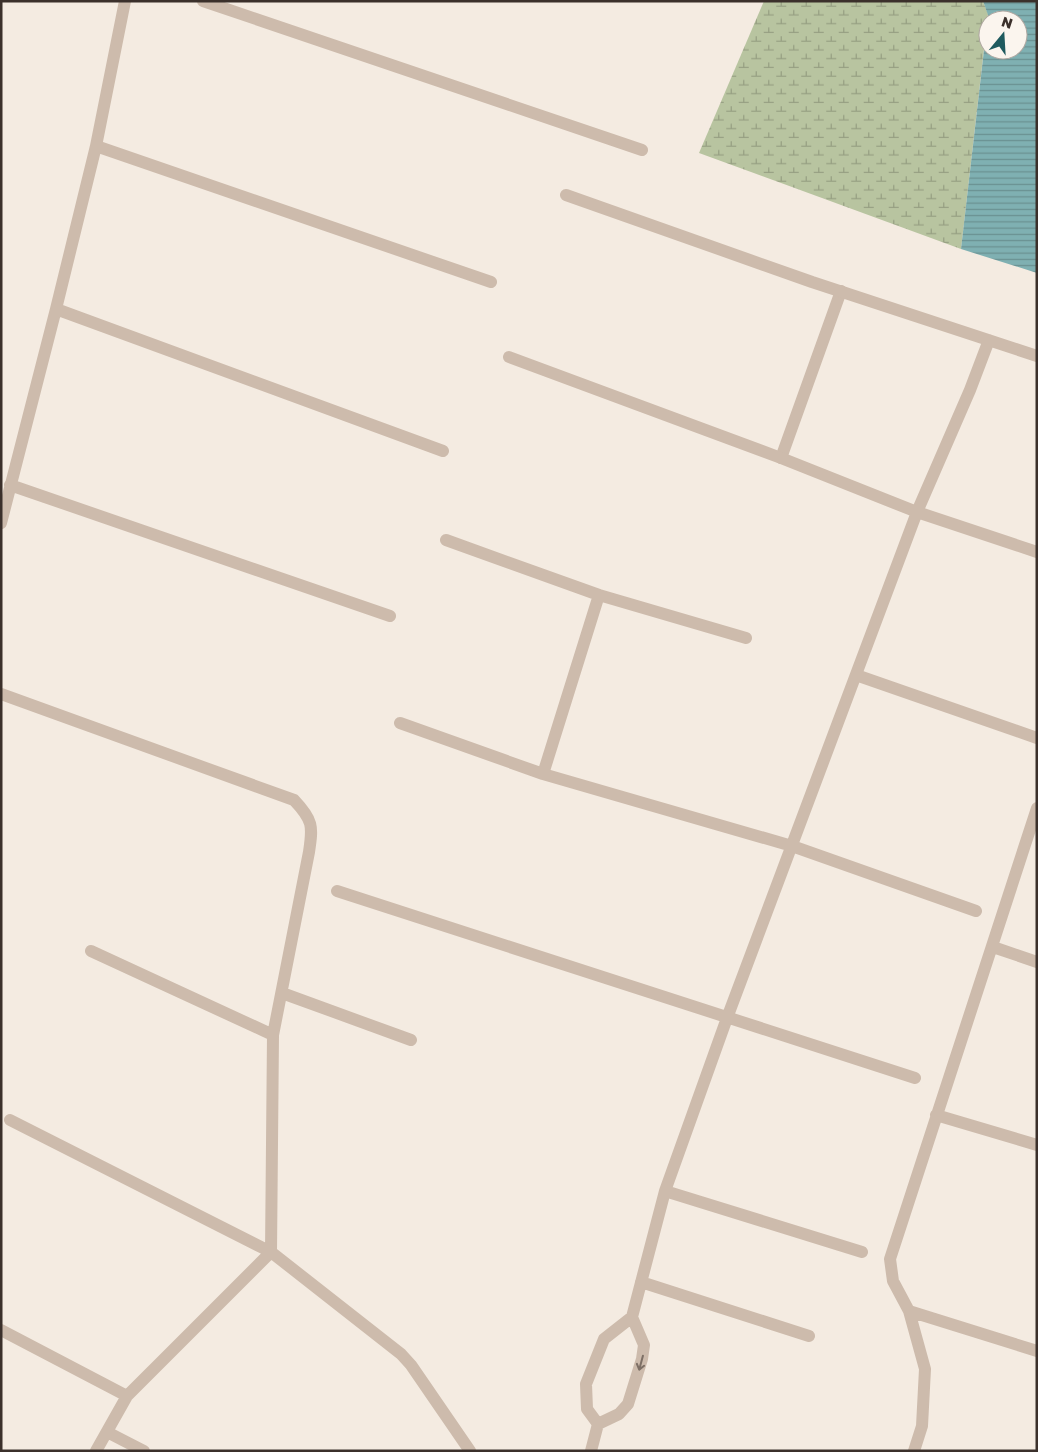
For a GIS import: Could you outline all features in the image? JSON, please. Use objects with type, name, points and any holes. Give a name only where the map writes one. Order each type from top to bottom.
[{"type":"street","points":[[1,523],[96,146],[125,1]]},
{"type":"street","points":[[203,1],[642,150]]},
{"type":"street","points":[[96,146],[491,282]]},
{"type":"street","points":[[566,196],[1037,356]]},
{"type":"street","points":[[781,458],[841,291]]},
{"type":"street","points":[[56,309],[443,451]]},
{"type":"street","points":[[598,1424],[587,1409],[586,1384],[604,1339],[632,1317],[665,1191],[727,1018],[917,512],[970,390],[989,340]]},
{"type":"street","points":[[509,357],[781,458],[917,512],[1037,552]]},
{"type":"street","points":[[10,485],[390,616]]},
{"type":"street","points":[[446,540],[599,595],[746,638]]},
{"type":"street","points":[[543,774],[599,595]]},
{"type":"street","points":[[856,675],[1037,738]]},
{"type":"street","points":[[1,694],[294,800],[307,814],[312,831],[273,1035],[271,1252],[127,1396],[96,1451]]},
{"type":"street","points":[[400,723],[543,774],[792,846],[976,911]]},
{"type":"street","points":[[914,1451],[922,1426],[926,1369],[908,1311],[893,1282],[890,1258],[1037,808]]},
{"type":"street","points":[[338,891],[915,1078]]},
{"type":"street","points":[[992,947],[1037,962]]},
{"type":"street","points":[[91,950],[273,1035]]},
{"type":"street","points":[[282,993],[411,1040]]},
{"type":"street","points":[[936,1115],[1037,1145]]},
{"type":"street","points":[[10,1120],[271,1252],[401,1354],[421,1379],[470,1451]]},
{"type":"street","points":[[665,1191],[862,1252]]},
{"type":"street","points":[[641,1282],[809,1336]]},
{"type":"street","points":[[908,1311],[1037,1351]]},
{"type":"street","points":[[598,1424],[619,1414],[628,1404],[644,1345],[632,1317]]},
{"type":"street","points":[[1,1330],[127,1396]]},
{"type":"street","points":[[591,1451],[598,1424]]},
{"type":"street","points":[[107,1432],[144,1451]]},
{"type":"green space","points":[[764,1],[983,1],[986,10],[978,10],[978,60],[983,60],[961,249],[699,153]]},
{"type":"water","points":[[983,1],[1037,1],[1037,273],[961,249],[983,60],[1028,60],[1028,10],[986,10]]}]
